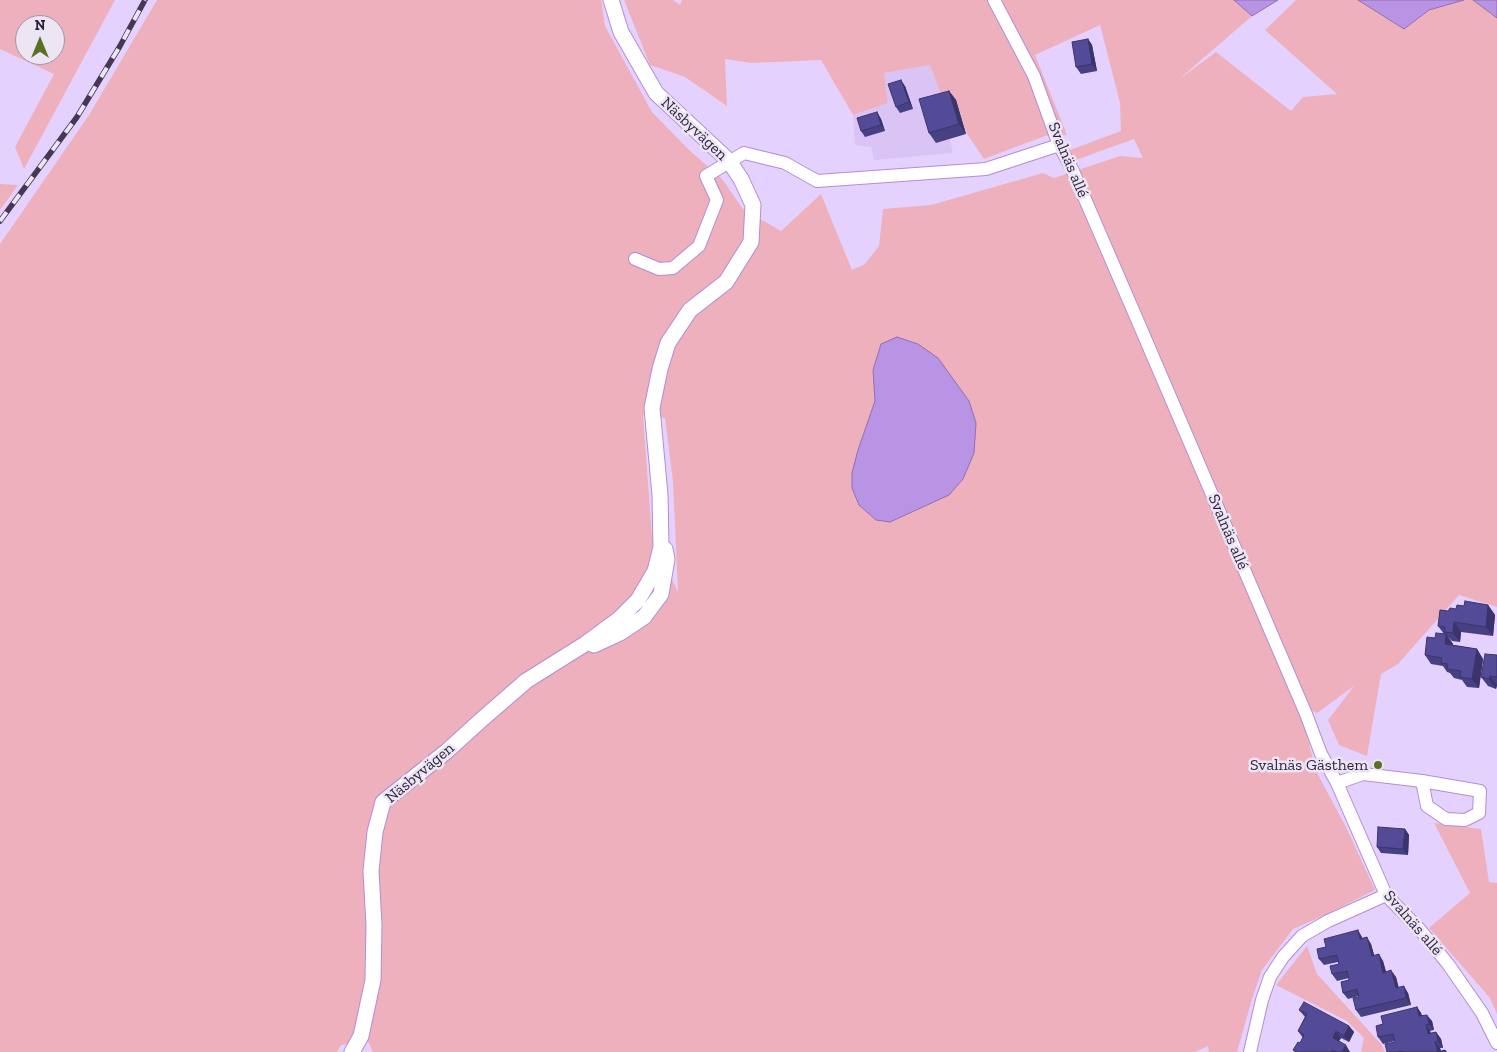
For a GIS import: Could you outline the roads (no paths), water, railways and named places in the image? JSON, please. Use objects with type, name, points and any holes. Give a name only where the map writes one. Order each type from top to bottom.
[{"type":"street","name":"Näsbyvägen","points":[[352,1052],[361,1036],[373,980],[374,925],[371,871],[375,832],[383,802],[447,751],[526,681],[619,619],[638,600],[654,571],[661,547],[662,530],[652,408],[660,369],[668,343],[690,310],[726,282],[751,242],[753,205],[741,180],[729,161],[656,94],[621,32],[611,0]]},
{"type":"street","name":"Svalnäs allé","points":[[994,0],[1034,76],[1059,145],[1072,169],[1139,324],[1298,696],[1320,754],[1337,783],[1386,895],[1421,931],[1448,964],[1482,1013],[1497,1043]]},
{"type":"street","points":[[635,259],[659,268],[673,268],[699,246],[717,200],[706,176],[744,153],[785,163],[817,181],[986,169],[1059,145]]},
{"type":"street","points":[[1337,783],[1363,774],[1422,781],[1480,791],[1479,814],[1466,820],[1446,819],[1427,806],[1422,781]]},
{"type":"street","points":[[1250,1052],[1262,1000],[1270,977],[1283,957],[1302,936],[1328,921],[1386,895]]},
{"type":"railway","points":[[0,221],[77,117],[120,46],[145,0]]},
{"type":"place","name":"Svalnäs Gästhem","points":[[1378,765]]}]
